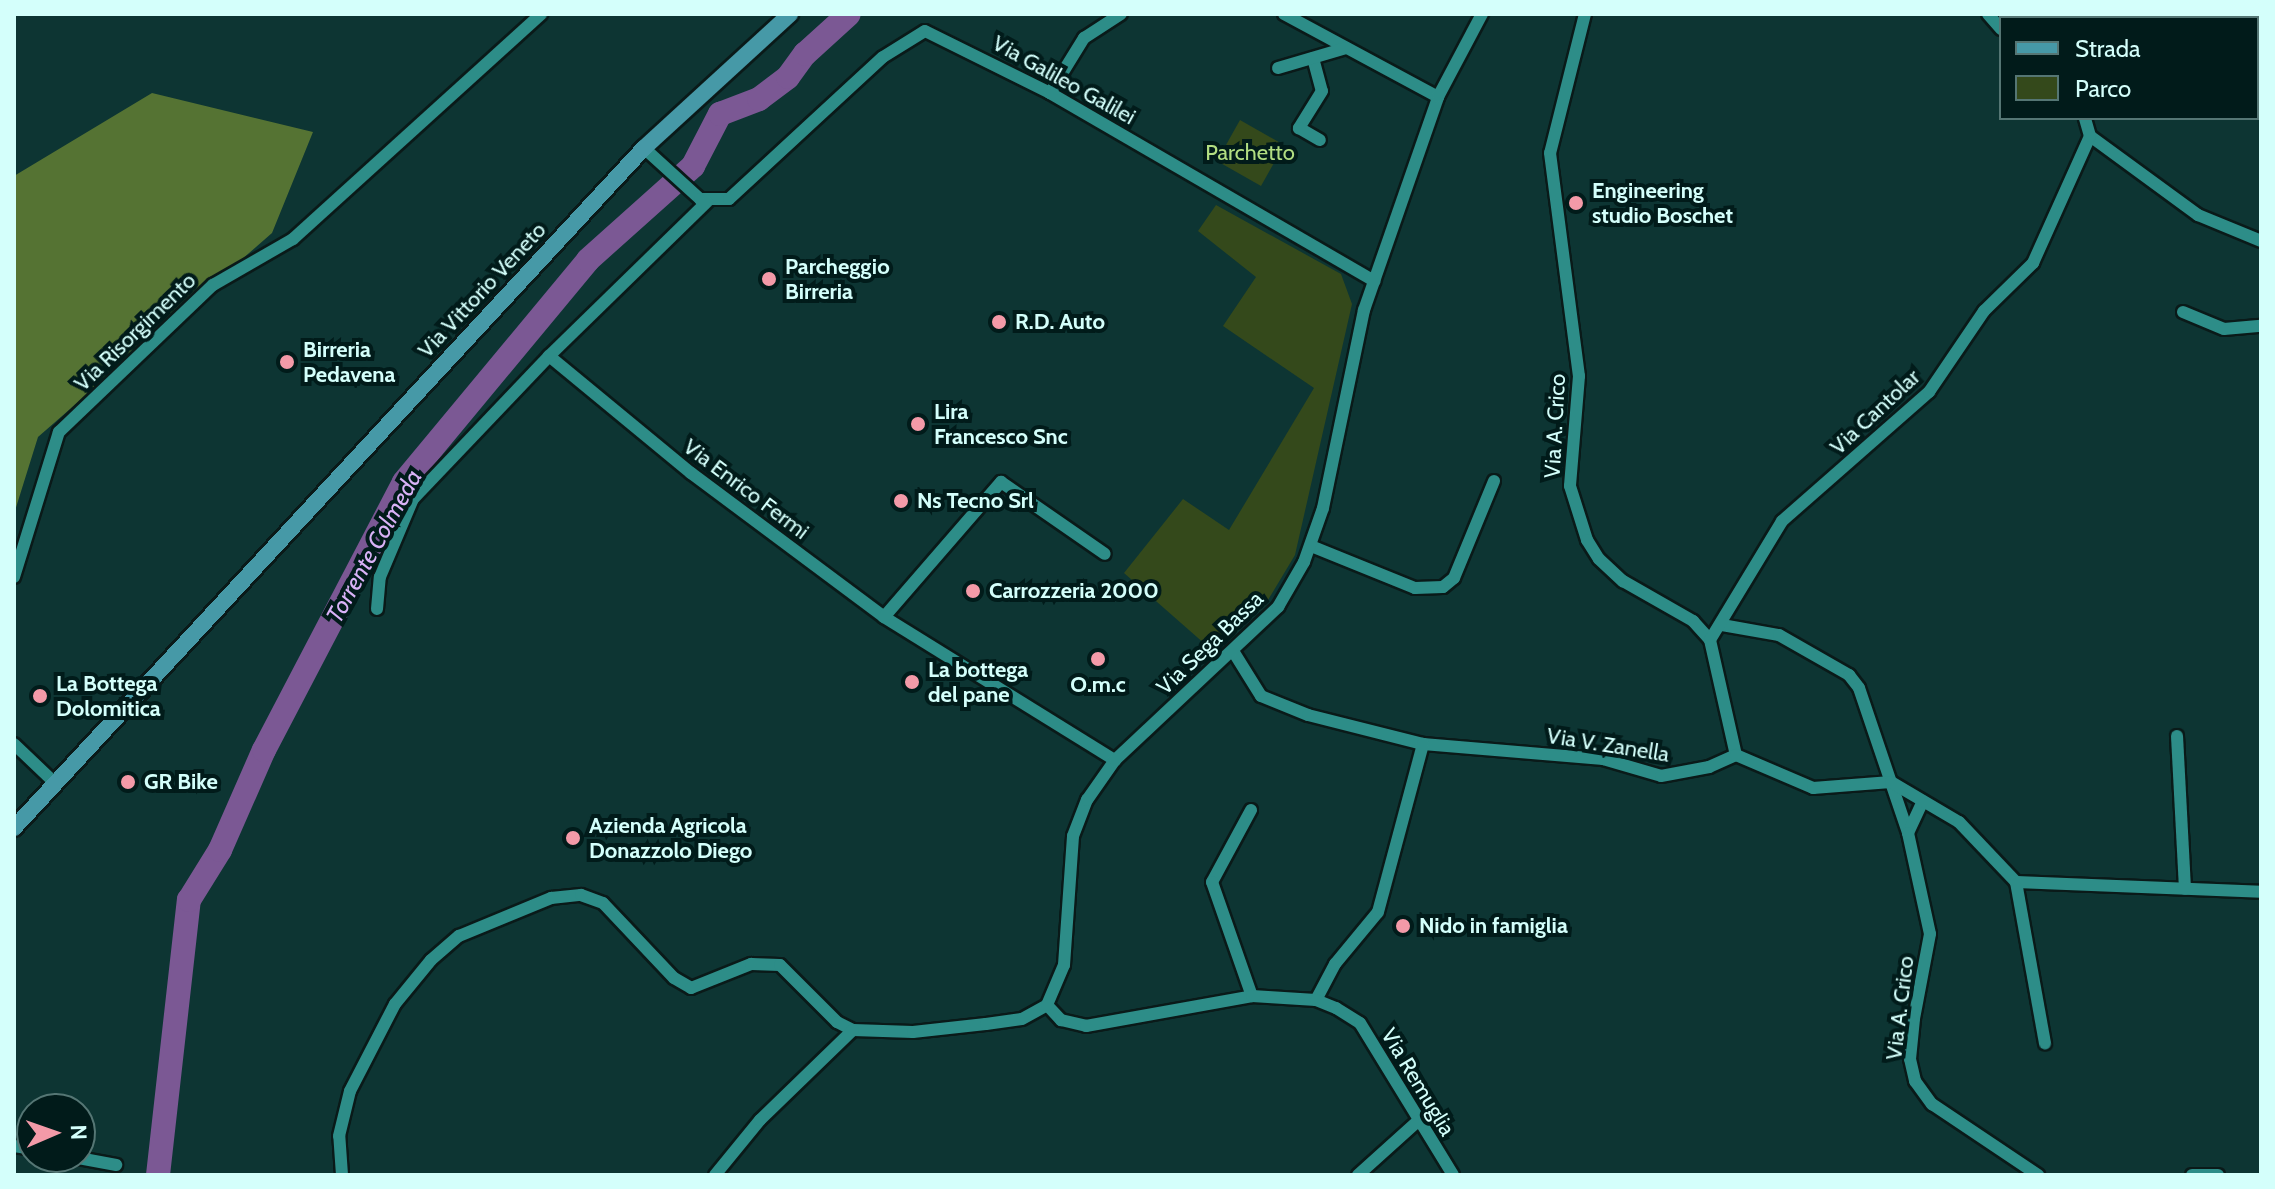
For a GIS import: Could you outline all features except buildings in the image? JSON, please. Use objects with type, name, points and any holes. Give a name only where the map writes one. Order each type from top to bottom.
[{"type":"main road","name":"Via Vittorio Veneto","points":[[14,828],[644,148],[790,14]]},
{"type":"street","name":"Via Risorgimento","points":[[14,577],[59,432],[213,285],[293,239],[541,14]]},
{"type":"street","points":[[1050,93],[1084,38],[1121,14]]},
{"type":"street","points":[[1284,14],[1305,19],[1346,48],[1438,97]]},
{"type":"street","name":"Via Sega Bassa","points":[[1047,1005],[1064,965],[1073,836],[1087,800],[1115,760],[1278,607],[1311,546],[1374,281],[1438,97],[1482,14]]},
{"type":"street","name":"Via A. Crico","points":[[1585,14],[1550,153],[1579,376],[1570,486],[1587,540],[1599,559],[1623,581],[1693,621],[1710,640]]},
{"type":"street","name":"Via Galileo Galilei","points":[[707,202],[723,201],[740,191],[883,57],[919,31],[952,41],[1050,93],[1374,281]]},
{"type":"street","points":[[1278,68],[1346,48]]},
{"type":"street","points":[[1313,58],[1322,91],[1299,128],[1320,140]]},
{"type":"street","points":[[2086,120],[2090,136],[2198,215],[2261,241]]},
{"type":"street","name":"Via Cantolar","points":[[1710,640],[1722,625],[1748,571],[1782,521],[1911,411],[1948,369],[1984,311],[2033,263],[2090,136]]},
{"type":"street","points":[[377,609],[380,577],[413,499],[549,356],[707,202],[695,196],[644,148]]},
{"type":"street","points":[[2183,312],[2224,329],[2261,326]]},
{"type":"street","name":"Via Enrico Fermi","points":[[549,356],[691,473],[884,617],[1115,760]]},
{"type":"street","points":[[1311,546],[1415,588],[1443,587],[1454,578],[1494,481]]},
{"type":"street","points":[[884,617],[1001,482],[1105,554]]},
{"type":"street","name":"Via A. Crico","points":[[1722,625],[1779,635],[1849,675],[1859,688],[1908,833],[1930,934],[1913,1032],[1915,1081],[1941,1111],[2038,1175]]},
{"type":"street","points":[[1710,640],[1736,755],[1813,788],[1891,782],[1969,830],[2016,882],[2045,1043]]},
{"type":"street","name":"Via V. Zanella","points":[[1233,651],[1261,696],[1308,715],[1423,744],[1603,759],[1661,776],[1709,767],[1736,755]]},
{"type":"street","points":[[2177,736],[2185,889]]},
{"type":"street","points":[[14,744],[56,784]]},
{"type":"street","points":[[1316,1000],[1335,964],[1378,912],[1423,744]]},
{"type":"street","points":[[1908,833],[1923,801]]},
{"type":"street","points":[[1251,810],[1212,882],[1252,996]]},
{"type":"street","points":[[2016,882],[2261,892]]},
{"type":"street","points":[[342,1175],[339,1136],[350,1091],[395,1004],[431,960],[459,936],[551,898],[581,895],[603,903],[674,978],[691,988],[705,987],[751,964],[780,965],[837,1022],[853,1030],[953,1029],[1022,1019],[1047,1005]]},
{"type":"street","name":"Via Remuglia","points":[[1047,1005],[1061,1020],[1086,1026],[1252,996],[1316,1000],[1360,1023],[1453,1175]]},
{"type":"street","points":[[715,1175],[760,1120],[853,1030]]},
{"type":"street","points":[[1358,1175],[1418,1121]]},
{"type":"street","points":[[96,1161],[116,1165]]},
{"type":"street","points":[[2192,1175],[2218,1175]]},
{"type":"green space","points":[[152,93],[313,132],[272,233],[38,437],[14,514],[14,176]]},
{"type":"green space","name":"Parchetto","points":[[1240,120],[1284,145],[1261,186],[1217,161]]},
{"type":"green space","points":[[1216,205],[1341,274],[1352,304],[1295,555],[1265,605],[1214,652],[1124,573],[1183,499],[1229,530],[1314,388],[1223,326],[1256,277],[1198,231]]},
{"type":"waterway","name":"Torrente Colmeda","points":[[158,1175],[189,900],[220,850],[264,750],[404,482],[588,260],[693,166],[720,114],[759,99],[788,77],[805,54],[849,14]]},
{"type":"place","name":"Engineering studio Boschet","points":[[1576,203]]},
{"type":"place","name":"Parcheggio Birreria","points":[[769,279]]},
{"type":"place","name":"R.D. Auto","points":[[999,322]]},
{"type":"place","name":"Birreria Pedavena","points":[[287,362]]},
{"type":"place","name":"Lira Francesco Snc","points":[[918,424]]},
{"type":"place","name":"Ns Tecno Srl","points":[[901,501]]},
{"type":"place","name":"Carrozzeria 2000","points":[[973,591]]},
{"type":"place","name":"O.m.c","points":[[1098,659]]},
{"type":"place","name":"La bottega del pane","points":[[912,682]]},
{"type":"place","name":"La Bottega Dolomitica","points":[[40,696]]},
{"type":"place","name":"GR Bike","points":[[128,782]]},
{"type":"place","name":"Azienda Agricola Donazzolo Diego","points":[[573,838]]},
{"type":"place","name":"Nido in famiglia","points":[[1403,926]]}]
